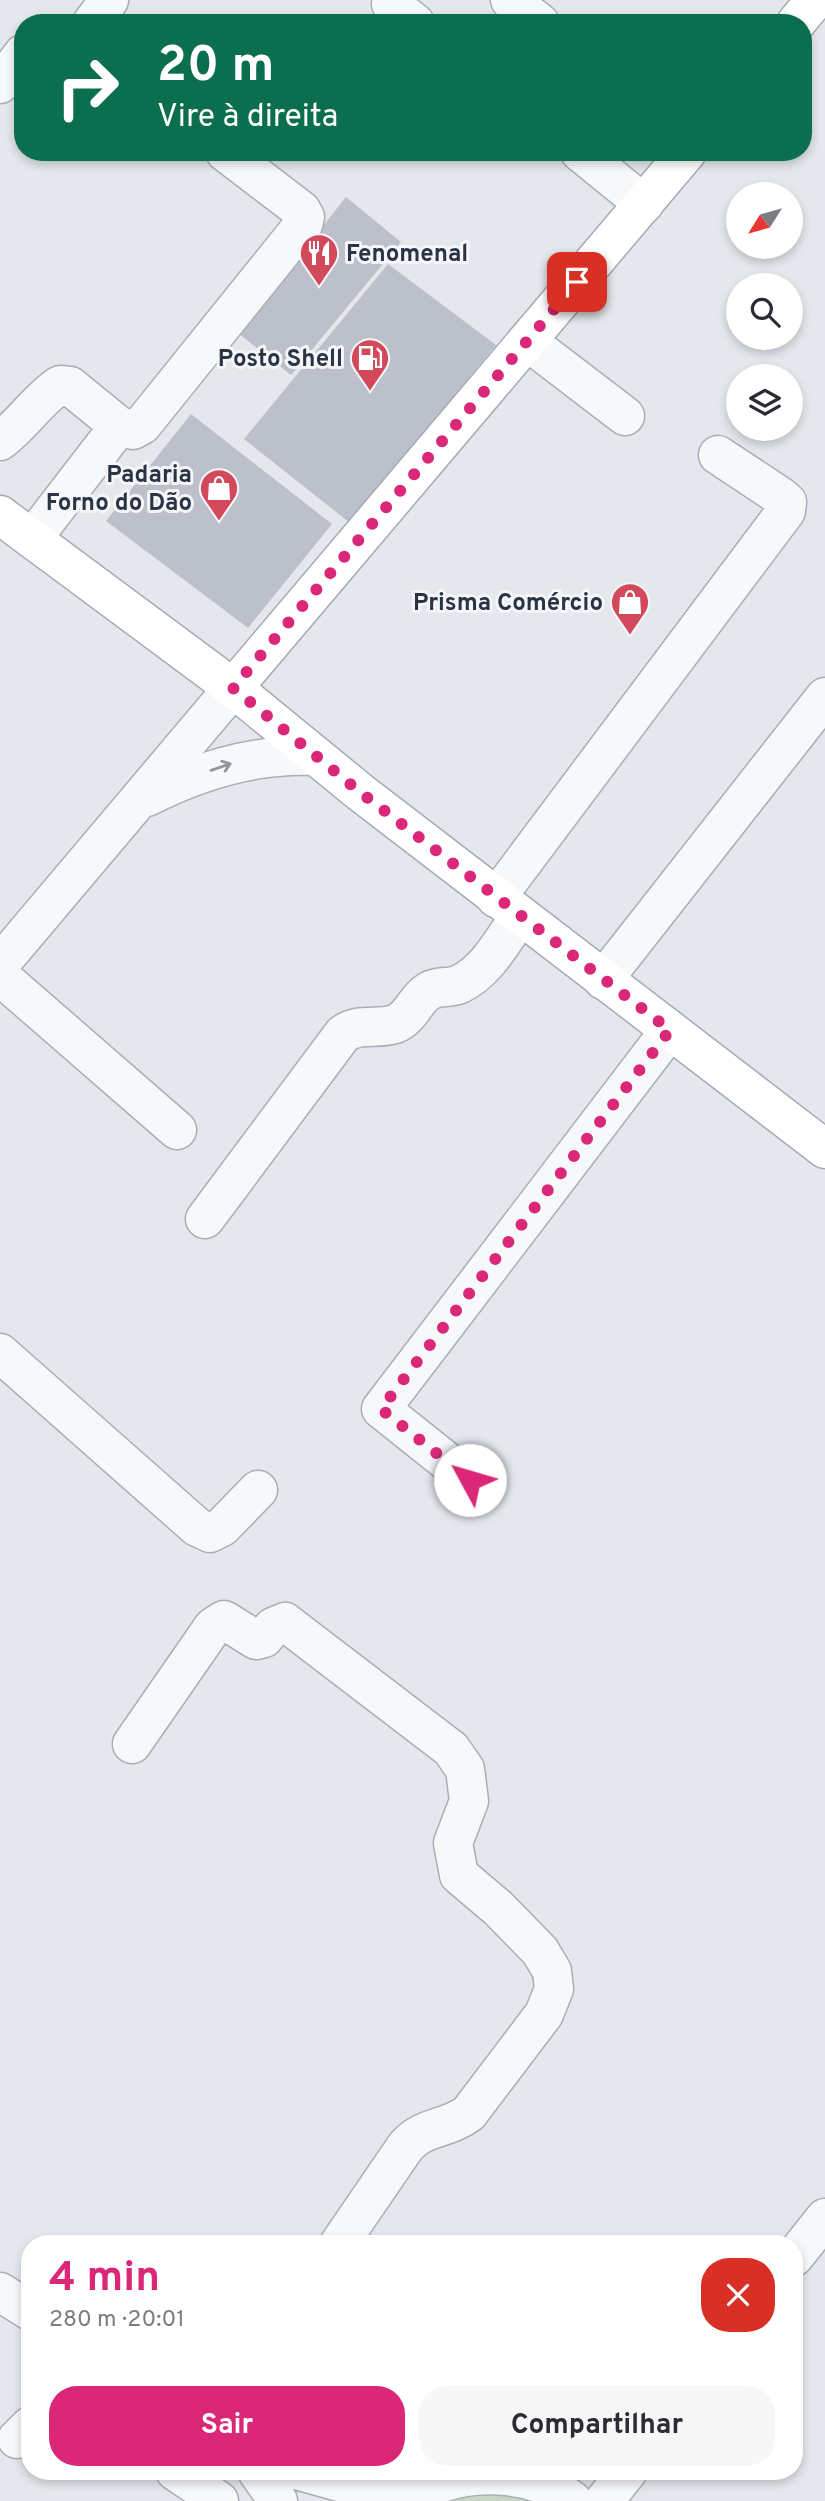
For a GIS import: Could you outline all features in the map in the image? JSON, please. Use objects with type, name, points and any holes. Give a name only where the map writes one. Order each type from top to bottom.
[{"type":"main road","points":[[803,14],[815,0]]},
{"type":"main road","points":[[233,688],[680,161]]},
{"type":"main road","points":[[0,515],[233,688],[508,907],[825,1149]]},
{"type":"street","points":[[510,0],[528,14]]},
{"type":"street","points":[[0,84],[14,66]]},
{"type":"street","points":[[0,441],[60,385],[71,386],[119,426],[133,430],[142,425],[303,225],[305,217],[301,210],[237,161]]},
{"type":"street","points":[[591,161],[644,204]]},
{"type":"street","points":[[527,341],[625,416]]},
{"type":"street","points":[[32,539],[119,426]]},
{"type":"street","points":[[205,1219],[344,1034],[352,1028],[393,1025],[405,1018],[427,992],[440,987],[456,986],[471,978],[482,967],[508,907],[786,511],[787,502],[780,496],[718,455]]},
{"type":"street","points":[[0,964],[233,688]]},
{"type":"street","points":[[603,980],[825,697]]},
{"type":"street","points":[[136,803],[173,784],[233,763],[285,754],[316,756]]},
{"type":"street","points":[[0,976],[177,1130]]},
{"type":"street","points":[[470,1480],[381,1409],[670,1030]]},
{"type":"street","points":[[0,1353],[197,1527],[210,1532],[222,1527],[258,1490]]},
{"type":"street","points":[[132,1744],[214,1627],[224,1620],[256,1640],[264,1638],[272,1627],[285,1622],[451,1749],[465,1769],[469,1801],[453,1843],[459,1875],[498,1908],[540,1951],[552,1971],[554,1989],[544,2014],[469,2113],[456,2123],[416,2135],[345,2235]]},
{"type":"street","points":[[803,2246],[825,2218]]},
{"type":"street","points":[[0,2292],[21,2305]]},
{"type":"street","points":[[197,2480],[219,2489]]},
{"type":"street","points":[[263,2480],[278,2501]]},
{"type":"street","points":[[332,2480],[407,2501],[436,2485],[452,2480]]},
{"type":"street","points":[[526,2480],[573,2501]]},
{"type":"street","points":[[604,2501],[621,2480]]},
{"type":"green space","points":[[501,2490],[543,2501],[442,2501]]},
{"type":"building","name":"Fenomenal","points":[[346,197],[401,242],[291,375],[238,333]]},
{"type":"building","name":"Posto Shell","points":[[388,264],[496,345],[350,523],[244,439]]},
{"type":"building","name":"Padaria Forno do Dão","points":[[191,414],[332,524],[248,628],[106,521]]},
{"type":"place","name":"Fenomenal","points":[[319,287]]},
{"type":"place","name":"Posto Shell","points":[[370,392]]},
{"type":"place","name":"Padaria Forno do Dão","points":[[219,522]]},
{"type":"place","name":"Prisma Comércio","points":[[630,636]]},
{"type":"route","points":[[470,1480],[381,1409],[670,1030],[360,792],[233,688],[577,282]]}]
